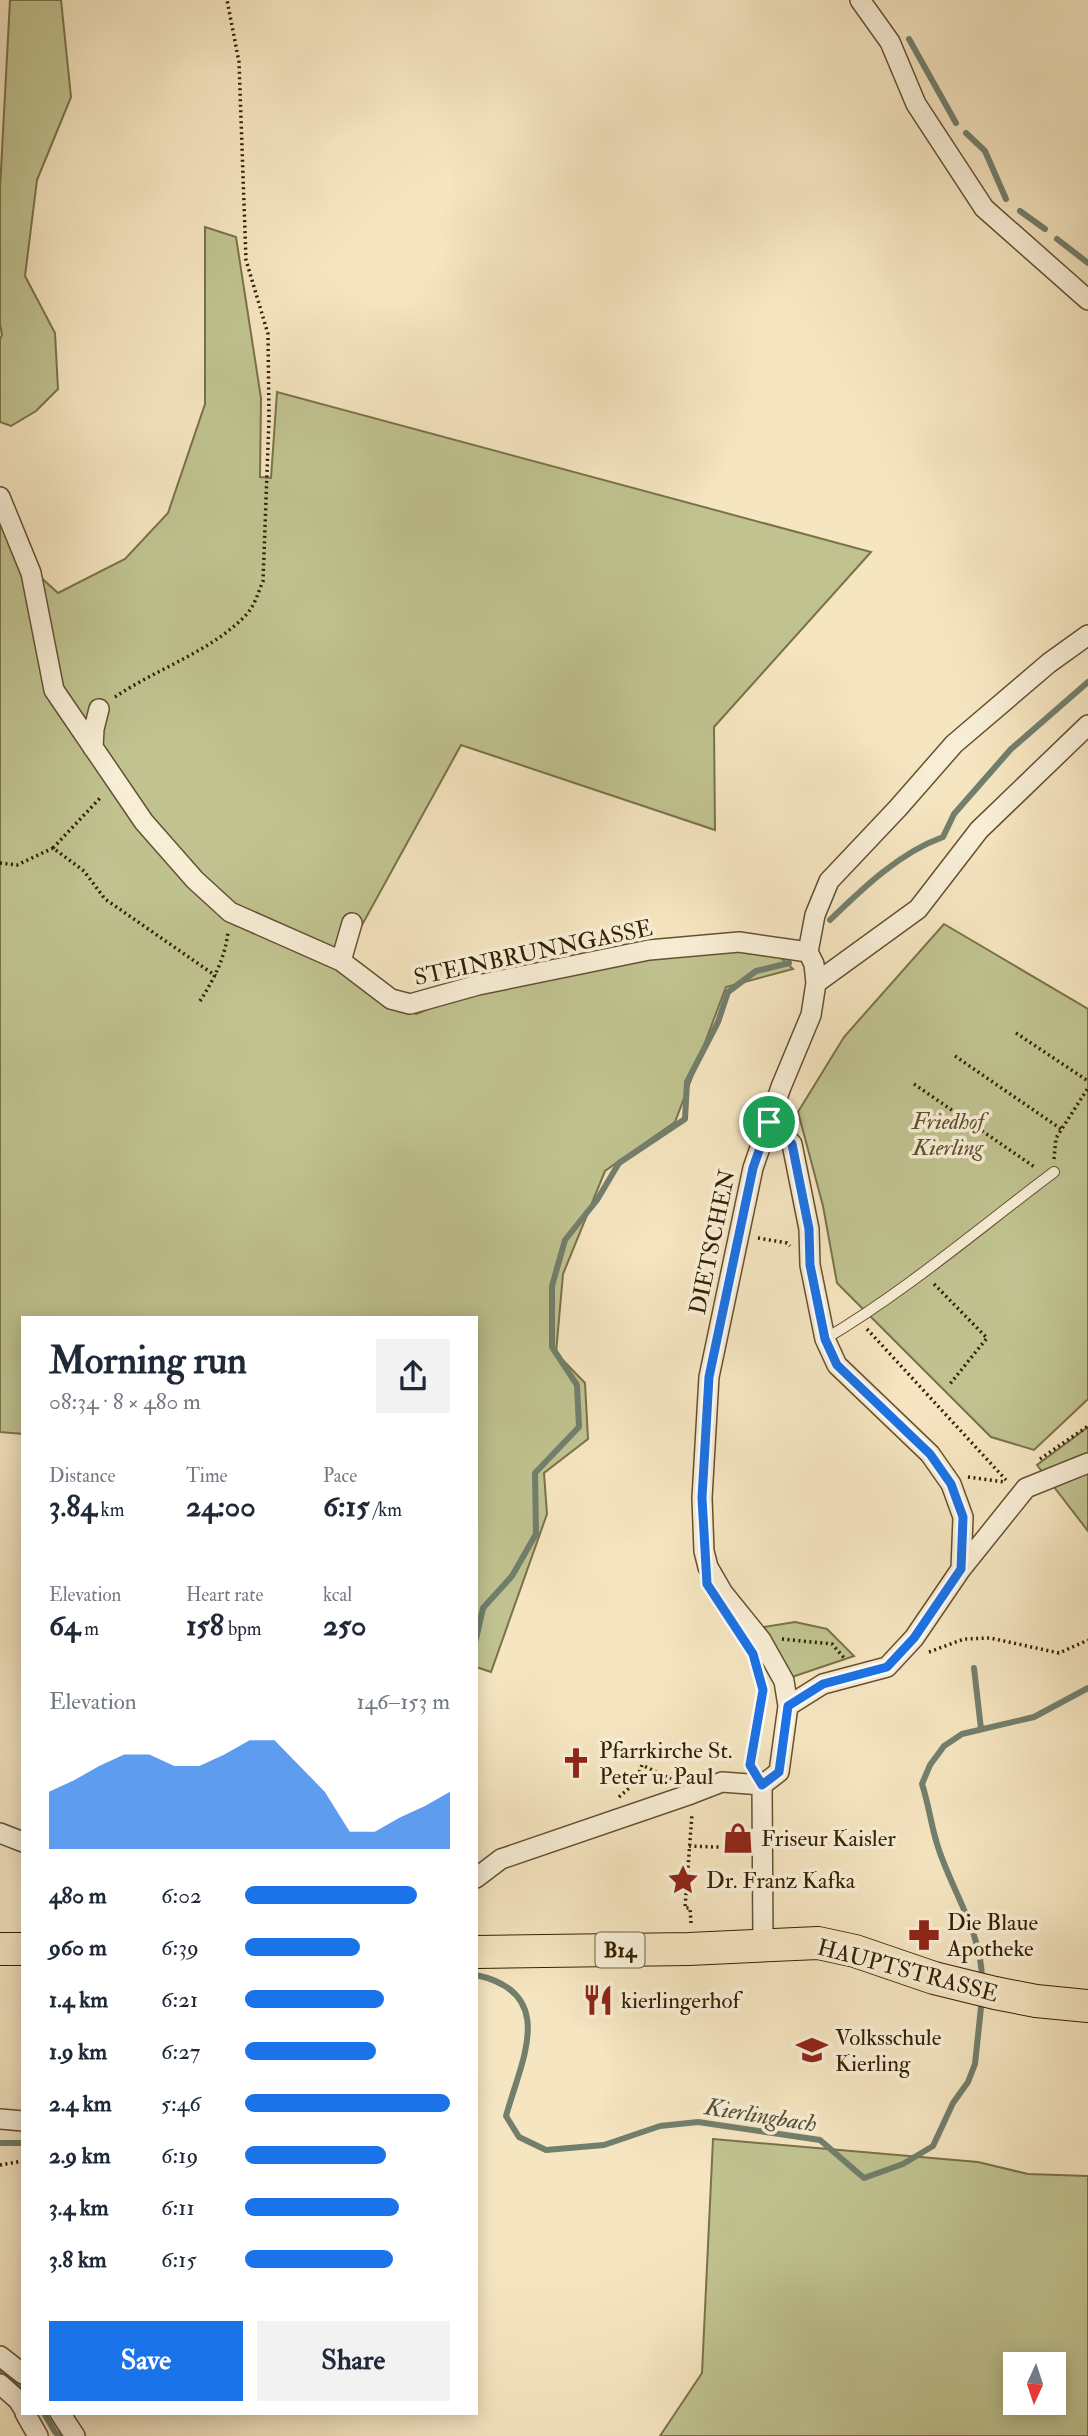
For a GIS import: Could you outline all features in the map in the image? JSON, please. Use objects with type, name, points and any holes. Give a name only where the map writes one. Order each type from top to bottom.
[{"type":"main road","name":"HAUPTSTRASSE","points":[[478,1949],[690,1949],[763,1944],[818,1944],[855,1951],[934,1978],[983,1991],[1036,2001],[1088,2006]]},
{"type":"main road","points":[[0,1949],[21,1949]]},
{"type":"street","points":[[860,0],[890,42],[916,104],[984,208],[1088,300]]},
{"type":"street","name":"STEINBRUNNGASSE","points":[[0,497],[31,573],[54,690],[144,822],[195,880],[230,912],[341,961],[391,999],[410,1004],[478,985],[649,950],[739,942],[808,953]]},
{"type":"street","points":[[1088,635],[1049,663],[954,744],[898,808],[828,881],[815,915],[808,953],[814,964],[816,983],[918,909],[979,830],[1088,725]]},
{"type":"street","points":[[93,748],[93,729],[99,709]]},
{"type":"street","points":[[341,961],[352,923]]},
{"type":"street","name":"DIETSCHEN","points":[[788,1706],[784,1681],[761,1640],[723,1593],[708,1567],[704,1551],[702,1498],[709,1377],[737,1237],[753,1168],[781,1087],[811,1016],[816,983]]},
{"type":"street","points":[[769,1122],[792,1144],[809,1229],[810,1265],[825,1339],[837,1365],[930,1454],[951,1484],[963,1517],[961,1569]]},
{"type":"street","points":[[479,1875],[501,1859],[722,1782],[762,1785],[779,1772],[788,1706],[823,1684],[887,1667],[914,1638],[961,1569],[1026,1488],[1088,1463]]},
{"type":"street","points":[[762,1785],[763,1944]]},
{"type":"street","points":[[0,1833],[21,1841]]},
{"type":"street","points":[[0,2119],[21,2121]]},
{"type":"street","points":[[0,2356],[21,2372]]},
{"type":"street","points":[[0,2384],[21,2405]]},
{"type":"street","points":[[26,2415],[38,2436]]},
{"type":"street","points":[[61,2415],[75,2436]]},
{"type":"lane","points":[[825,1339],[923,1273],[1050,1174]]},
{"type":"path","points":[[99,709],[129,688],[219,637],[255,603],[263,581],[269,419],[268,334],[246,260],[239,62],[227,0]]},
{"type":"path","points":[[0,863],[17,865],[53,848],[116,781]]},
{"type":"path","points":[[53,848],[84,871],[106,899],[216,976]]},
{"type":"path","points":[[200,1001],[216,976],[226,947],[230,912]]},
{"type":"path","points":[[1016,1033],[1088,1081]]},
{"type":"path","points":[[955,1056],[1061,1129]]},
{"type":"path","points":[[914,1084],[1050,1174],[1056,1138],[1088,1088]]},
{"type":"path","points":[[737,1237],[787,1243],[810,1265]]},
{"type":"path","points":[[923,1273],[987,1338],[950,1384]]},
{"type":"path","points":[[858,1319],[1007,1482],[971,1476]]},
{"type":"path","points":[[926,1653],[964,1639],[990,1638],[1059,1653],[1088,1640]]},
{"type":"path","points":[[761,1640],[790,1639],[832,1644],[845,1659],[854,1676]]},
{"type":"path","points":[[759,1678],[763,1690],[750,1765],[762,1785]]},
{"type":"path","points":[[612,1804],[635,1783],[642,1765]]},
{"type":"path","points":[[691,1921],[690,1908],[685,1908],[692,1826]]},
{"type":"path","points":[[690,1846],[762,1849]]},
{"type":"path","points":[[0,2165],[21,2161]]},
{"type":"green space","points":[[10,0],[61,0],[71,97],[37,180],[25,276],[55,333],[58,389],[36,411],[11,426],[0,422],[0,188]]},
{"type":"green space","points":[[205,227],[236,237],[261,398],[260,477],[271,478],[277,392],[871,552],[714,727],[715,830],[461,745],[346,954],[416,1014],[480,988],[649,955],[739,947],[775,952],[793,969],[726,987],[675,1122],[605,1171],[563,1274],[556,1353],[585,1383],[588,1439],[544,1473],[547,1514],[491,1672],[478,1668],[478,1316],[21,1316],[21,1434],[0,1432],[0,509],[36,573],[58,593],[125,559],[168,513],[205,404]]},
{"type":"green space","name":"Friedhof Kierling","points":[[944,924],[1088,1009],[1088,1399],[1034,1450],[991,1437],[837,1283],[823,1206],[798,1112],[844,1037]]},
{"type":"green space","points":[[1088,1427],[1088,1531],[1037,1465]]},
{"type":"green space","points":[[795,1622],[827,1629],[854,1656],[792,1677],[764,1627]]},
{"type":"green space","points":[[713,2139],[978,2162],[1028,2174],[1088,2176],[1088,2436],[660,2436],[702,2373]]},
{"type":"waterway","points":[[909,39],[956,123]]},
{"type":"waterway","points":[[966,133],[985,151],[1006,199]]},
{"type":"waterway","points":[[1020,211],[1045,229]]},
{"type":"waterway","points":[[1057,239],[1088,263]]},
{"type":"waterway","points":[[830,920],[897,862],[911,852],[943,837],[954,814],[1011,749],[1088,682]]},
{"type":"waterway","points":[[478,1630],[483,1608],[512,1576],[536,1534],[535,1473],[579,1427],[577,1385],[552,1347],[552,1286],[565,1240],[597,1200],[619,1163],[685,1119],[687,1082],[718,1022],[728,992],[756,971],[789,963]]},
{"type":"waterway","points":[[974,1668],[981,1729]]},
{"type":"waterway","name":"Kierlingbach","points":[[982,1980],[981,1963],[972,1929],[938,1847],[922,1784],[930,1765],[944,1746],[962,1734],[1034,1717],[1088,1688]]},
{"type":"waterway","name":"Kierlingbach","points":[[478,1976],[502,1984],[518,1997],[526,2013],[528,2032],[525,2052],[506,2116],[519,2137],[546,2150],[604,2145],[660,2126],[698,2122],[820,2140],[864,2178],[903,2164],[933,2146],[975,2064],[982,1998]]},
{"type":"waterway","name":"Kierlingbach","points":[[0,2143],[21,2143]]},
{"type":"waterway","points":[[0,2370],[21,2387]]},
{"type":"waterway","points":[[45,2415],[60,2436]]},
{"type":"place","name":"Pfarrkirche St. Peter u. Paul","points":[[576,1763]]},
{"type":"place","name":"Friseur Kaisler","points":[[738,1838]]},
{"type":"place","name":"Dr. Franz Kafka","points":[[683,1880]]},
{"type":"place","name":"Die Blaue Apotheke","points":[[924,1935]]},
{"type":"place","name":"kierlingerhof","points":[[598,2000]]},
{"type":"place","name":"Volksschule Kierling","points":[[812,2050]]},
{"type":"route","points":[[769,1122],[792,1144],[809,1229],[810,1265],[825,1339],[837,1365],[930,1454],[951,1484],[963,1517],[961,1569],[914,1638],[887,1667],[823,1684],[788,1706],[779,1772],[762,1785],[750,1765],[763,1690],[753,1654],[707,1584],[702,1498],[709,1377],[753,1168],[769,1122]]}]
